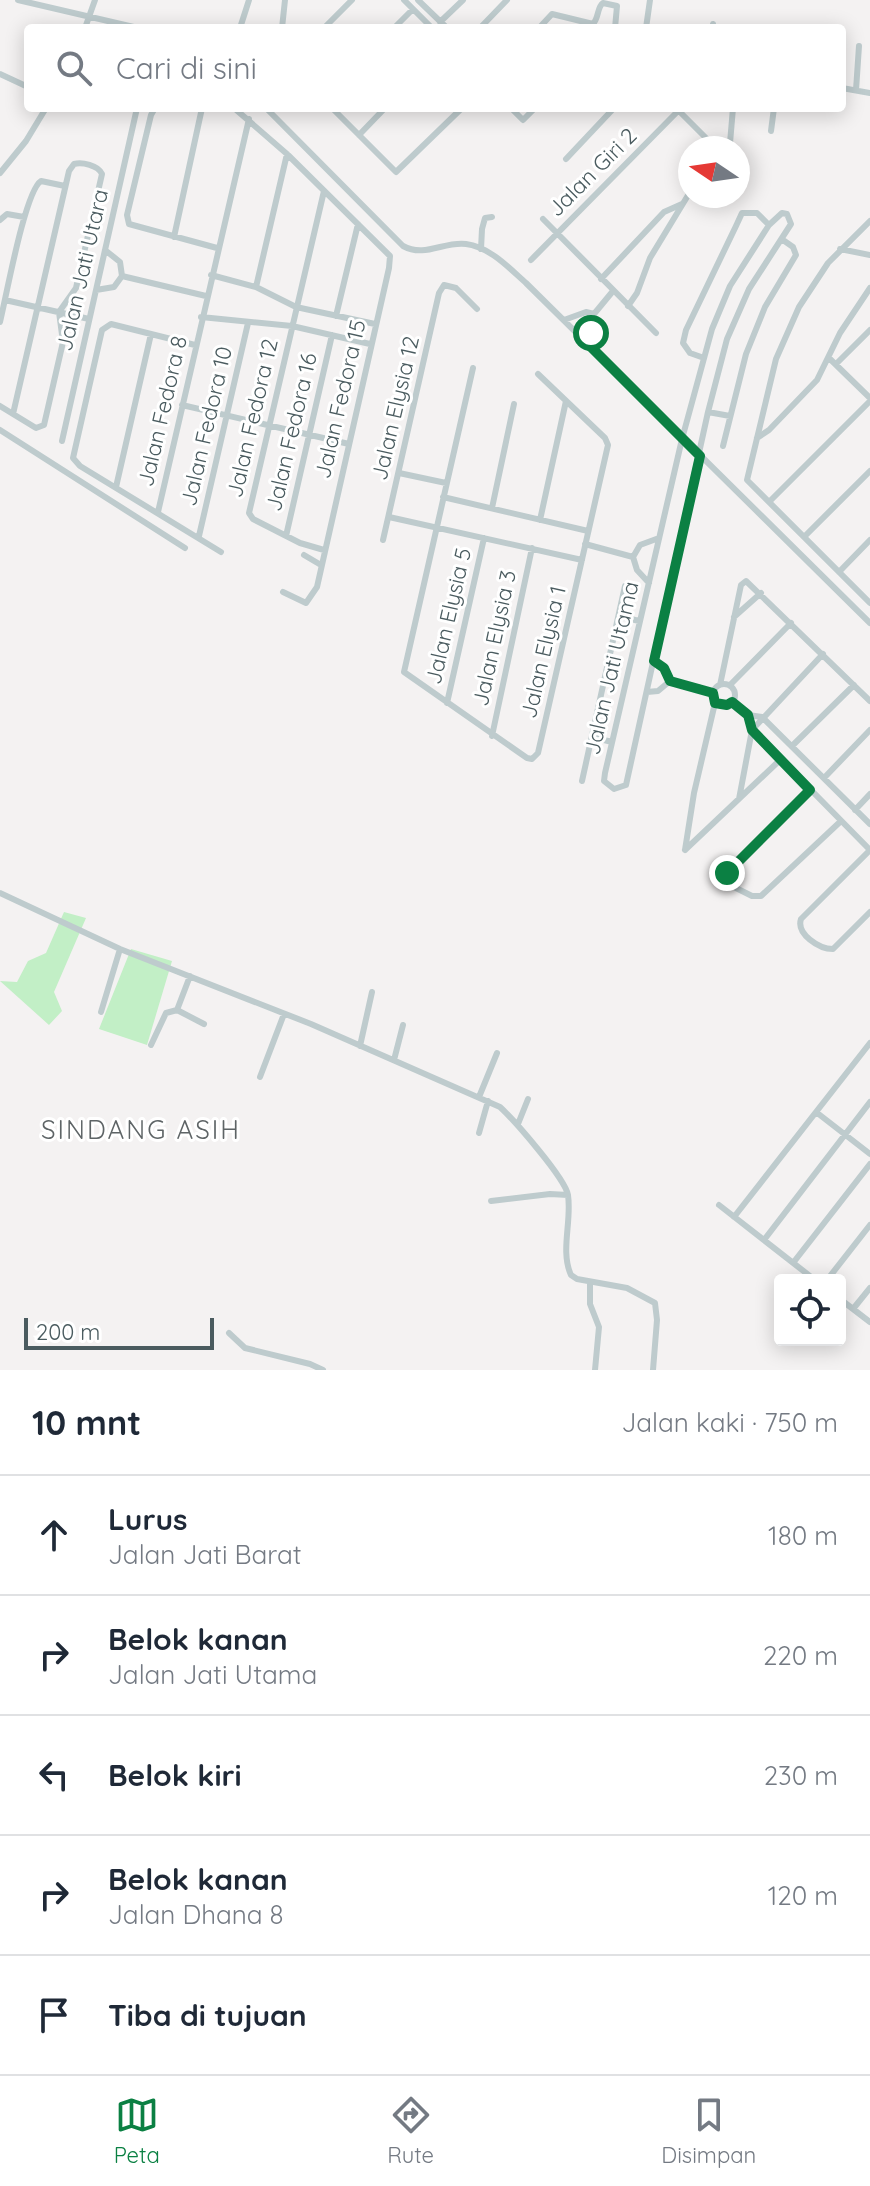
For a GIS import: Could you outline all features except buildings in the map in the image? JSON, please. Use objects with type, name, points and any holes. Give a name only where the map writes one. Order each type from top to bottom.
[{"type":"street","points":[[18,0],[120,24]]},
{"type":"street","points":[[86,24],[95,0]]},
{"type":"street","points":[[241,24],[249,0]]},
{"type":"street","points":[[282,24],[285,0]]},
{"type":"street","points":[[340,0],[344,7]]},
{"type":"street","points":[[328,24],[352,0]]},
{"type":"street","points":[[404,0],[428,24]]},
{"type":"street","points":[[418,0],[442,24]]},
{"type":"street","points":[[440,22],[463,0]]},
{"type":"street","points":[[484,24],[507,0]]},
{"type":"street","points":[[647,24],[650,0]]},
{"type":"street","points":[[595,24],[603,3],[617,6],[615,24]]},
{"type":"street","points":[[398,24],[413,9]]},
{"type":"street","points":[[543,24],[552,14],[587,24]]},
{"type":"street","points":[[856,90],[859,46]]},
{"type":"street","points":[[0,74],[24,85]]},
{"type":"street","points":[[846,89],[870,93]]},
{"type":"street","points":[[0,173],[26,141],[44,112]]},
{"type":"street","name":"Jalan Jati Utara","points":[[62,441],[136,112]]},
{"type":"street","points":[[153,112],[127,219],[129,224],[217,248]]},
{"type":"street","points":[[174,237],[201,112]]},
{"type":"street","points":[[239,112],[358,224],[336,316]]},
{"type":"street","points":[[270,112],[403,246],[433,251],[459,244],[481,249],[493,255],[526,283],[870,623]]},
{"type":"street","points":[[336,112],[396,172],[458,112]]},
{"type":"street","points":[[359,135],[381,112]]},
{"type":"street","points":[[515,112],[523,120],[531,112]]},
{"type":"street","points":[[566,159],[610,112]]},
{"type":"street","name":"Jalan Giri 2","points":[[531,260],[674,112]]},
{"type":"street","points":[[680,112],[704,136]]},
{"type":"street","points":[[731,136],[733,112]]},
{"type":"street","points":[[771,131],[773,112]]},
{"type":"street","name":"Jalan Fedora 8","points":[[158,512],[249,119]]},
{"type":"street","points":[[256,287],[287,154]]},
{"type":"street","points":[[0,406],[13,414],[36,428],[44,425],[63,342],[59,312],[76,288],[102,174],[96,167],[78,163],[69,171],[13,414]]},
{"type":"street","points":[[0,322],[24,217],[35,184],[41,181],[65,186]]},
{"type":"street","name":"Jalan Fedora 12","points":[[286,536],[250,517],[268,424],[324,191]]},
{"type":"street","points":[[601,279],[664,212],[678,206]]},
{"type":"street","points":[[628,306],[637,293],[650,258],[680,208]]},
{"type":"street","points":[[704,358],[690,353],[683,343],[686,330],[742,213],[757,213],[769,225],[778,215],[787,214],[791,224],[783,240],[793,247],[796,255],[760,319],[746,354],[723,446]]},
{"type":"street","points":[[0,220],[7,214],[24,217]]},
{"type":"street","points":[[481,249],[483,223],[485,218],[492,217]]},
{"type":"street","points":[[543,219],[656,333]]},
{"type":"street","points":[[870,221],[828,263],[799,307],[776,359],[747,480],[870,603]]},
{"type":"street","name":"Jalan Fedora 15","points":[[283,592],[306,603],[317,587],[389,268],[390,256],[358,224]]},
{"type":"street","name":"Jalan Jati Utama","points":[[769,225],[730,286],[704,358],[682,439],[612,742],[604,781],[614,789],[626,785],[708,412],[727,339],[749,289],[783,240]]},
{"type":"street","points":[[840,249],[870,255]]},
{"type":"street","points":[[96,290],[114,287],[122,276],[120,262],[105,250]]},
{"type":"street","points":[[211,275],[256,287],[296,307],[375,324]]},
{"type":"street","points":[[122,276],[206,296]]},
{"type":"street","name":"Jalan Elysia 12","points":[[383,540],[439,293],[444,285],[456,288],[477,309]]},
{"type":"street","points":[[757,438],[769,430],[817,380],[840,333],[870,288]]},
{"type":"street","points":[[587,343],[594,314],[613,291]]},
{"type":"street","points":[[5,300],[89,319]]},
{"type":"street","points":[[564,320],[586,312],[594,314]]},
{"type":"street","points":[[201,317],[292,326],[370,344]]},
{"type":"street","name":"Jalan Fedora 10","points":[[199,536],[248,323]]},
{"type":"street","points":[[195,345],[111,324],[102,330],[73,458],[80,466],[221,552]]},
{"type":"street","points":[[837,363],[870,330]]},
{"type":"street","points":[[116,487],[151,334]]},
{"type":"street","name":"Jalan Fedora 16","points":[[286,536],[332,335]]},
{"type":"street","points":[[769,502],[870,399],[829,358]]},
{"type":"street","points":[[473,368],[404,672],[492,736]]},
{"type":"street","points":[[538,374],[566,401],[540,520]]},
{"type":"street","name":"Jalan Elysia 1","points":[[492,736],[527,758],[532,759],[538,753],[608,445],[605,438],[566,401]]},
{"type":"street","points":[[492,508],[514,404]]},
{"type":"street","points":[[182,405],[349,444]]},
{"type":"street","points":[[708,412],[730,416]]},
{"type":"street","points":[[0,430],[185,548]]},
{"type":"street","points":[[804,537],[870,471]]},
{"type":"street","points":[[399,473],[446,483]]},
{"type":"street","points":[[443,497],[588,531]]},
{"type":"street","points":[[389,517],[582,560]]},
{"type":"street","points":[[286,536],[324,550]]},
{"type":"street","name":"Jalan Elysia 5","points":[[447,703],[484,538]]},
{"type":"street","points":[[649,583],[637,570],[633,557],[640,545],[659,538]]},
{"type":"street","points":[[839,572],[870,540]]},
{"type":"street","points":[[585,544],[633,557]]},
{"type":"street","name":"Jalan Elysia 3","points":[[492,736],[532,548]]},
{"type":"street","points":[[304,555],[321,565]]},
{"type":"street","points":[[713,693],[720,685],[742,582],[752,584],[870,701]]},
{"type":"street","points":[[582,781],[625,586]]},
{"type":"street","points":[[734,617],[761,593]]},
{"type":"street","points":[[619,616],[639,621]]},
{"type":"street","points":[[720,685],[730,685],[791,623]]},
{"type":"street","points":[[752,730],[823,654]]},
{"type":"street","points":[[654,661],[664,668],[670,681],[713,693]]},
{"type":"street","points":[[647,692],[662,689],[670,681]]},
{"type":"street","points":[[715,703],[727,705],[732,702],[735,696],[730,685]]},
{"type":"street","points":[[792,746],[854,685]]},
{"type":"street","points":[[713,693],[715,703],[691,808],[685,850],[780,760]]},
{"type":"street","points":[[732,702],[748,715],[762,717],[870,824]]},
{"type":"street","points":[[739,799],[752,730],[748,715]]},
{"type":"street","points":[[752,730],[870,850],[801,919],[800,931],[827,950],[833,949],[870,912]]},
{"type":"street","points":[[824,778],[870,730]]},
{"type":"street","points":[[592,737],[612,742]]},
{"type":"street","points":[[810,790],[733,865],[726,878],[728,884],[752,896],[761,896],[841,821]]},
{"type":"street","points":[[855,810],[870,794]]},
{"type":"street","points":[[0,893],[120,949],[284,1014],[488,1101],[518,1124],[563,1181],[568,1195],[567,1265],[571,1275],[590,1282],[627,1288],[653,1299],[657,1320],[653,1370]]},
{"type":"street","points":[[101,1012],[120,949]]},
{"type":"street","points":[[177,1010],[190,976]]},
{"type":"street","points":[[360,1046],[372,992]]},
{"type":"street","points":[[151,1045],[166,1013],[177,1010],[204,1024]]},
{"type":"street","points":[[260,1077],[284,1014]]},
{"type":"street","points":[[394,1060],[403,1025]]},
{"type":"street","points":[[734,1217],[870,1043]]},
{"type":"street","points":[[479,1097],[497,1053]]},
{"type":"street","points":[[518,1124],[528,1099]]},
{"type":"street","points":[[479,1133],[488,1101]]},
{"type":"street","points":[[764,1240],[870,1102]]},
{"type":"street","points":[[816,1112],[870,1154]]},
{"type":"street","points":[[793,1263],[870,1164]]},
{"type":"street","points":[[491,1201],[568,1195]]},
{"type":"street","points":[[719,1205],[807,1274]]},
{"type":"street","points":[[832,1274],[870,1225]]},
{"type":"street","points":[[590,1282],[590,1304],[599,1327],[595,1370]]},
{"type":"street","points":[[853,1309],[870,1288]]},
{"type":"street","points":[[846,1304],[870,1322]]},
{"type":"street","points":[[229,1333],[245,1348],[323,1370]]},
{"type":"green space","points":[[64,912],[86,918],[54,992],[62,1011],[49,1025],[0,981],[17,982],[28,961],[46,953]]},
{"type":"green space","points":[[131,949],[172,961],[147,1045],[99,1029]]},
{"type":"district","name":"SINDANG ASIH","points":[[141,1130]]},
{"type":"route","points":[[591,333],[587,343],[700,456],[654,661],[664,668],[670,681],[713,693],[715,703],[727,705],[732,702],[748,715],[752,730],[810,790],[727,873]]}]
